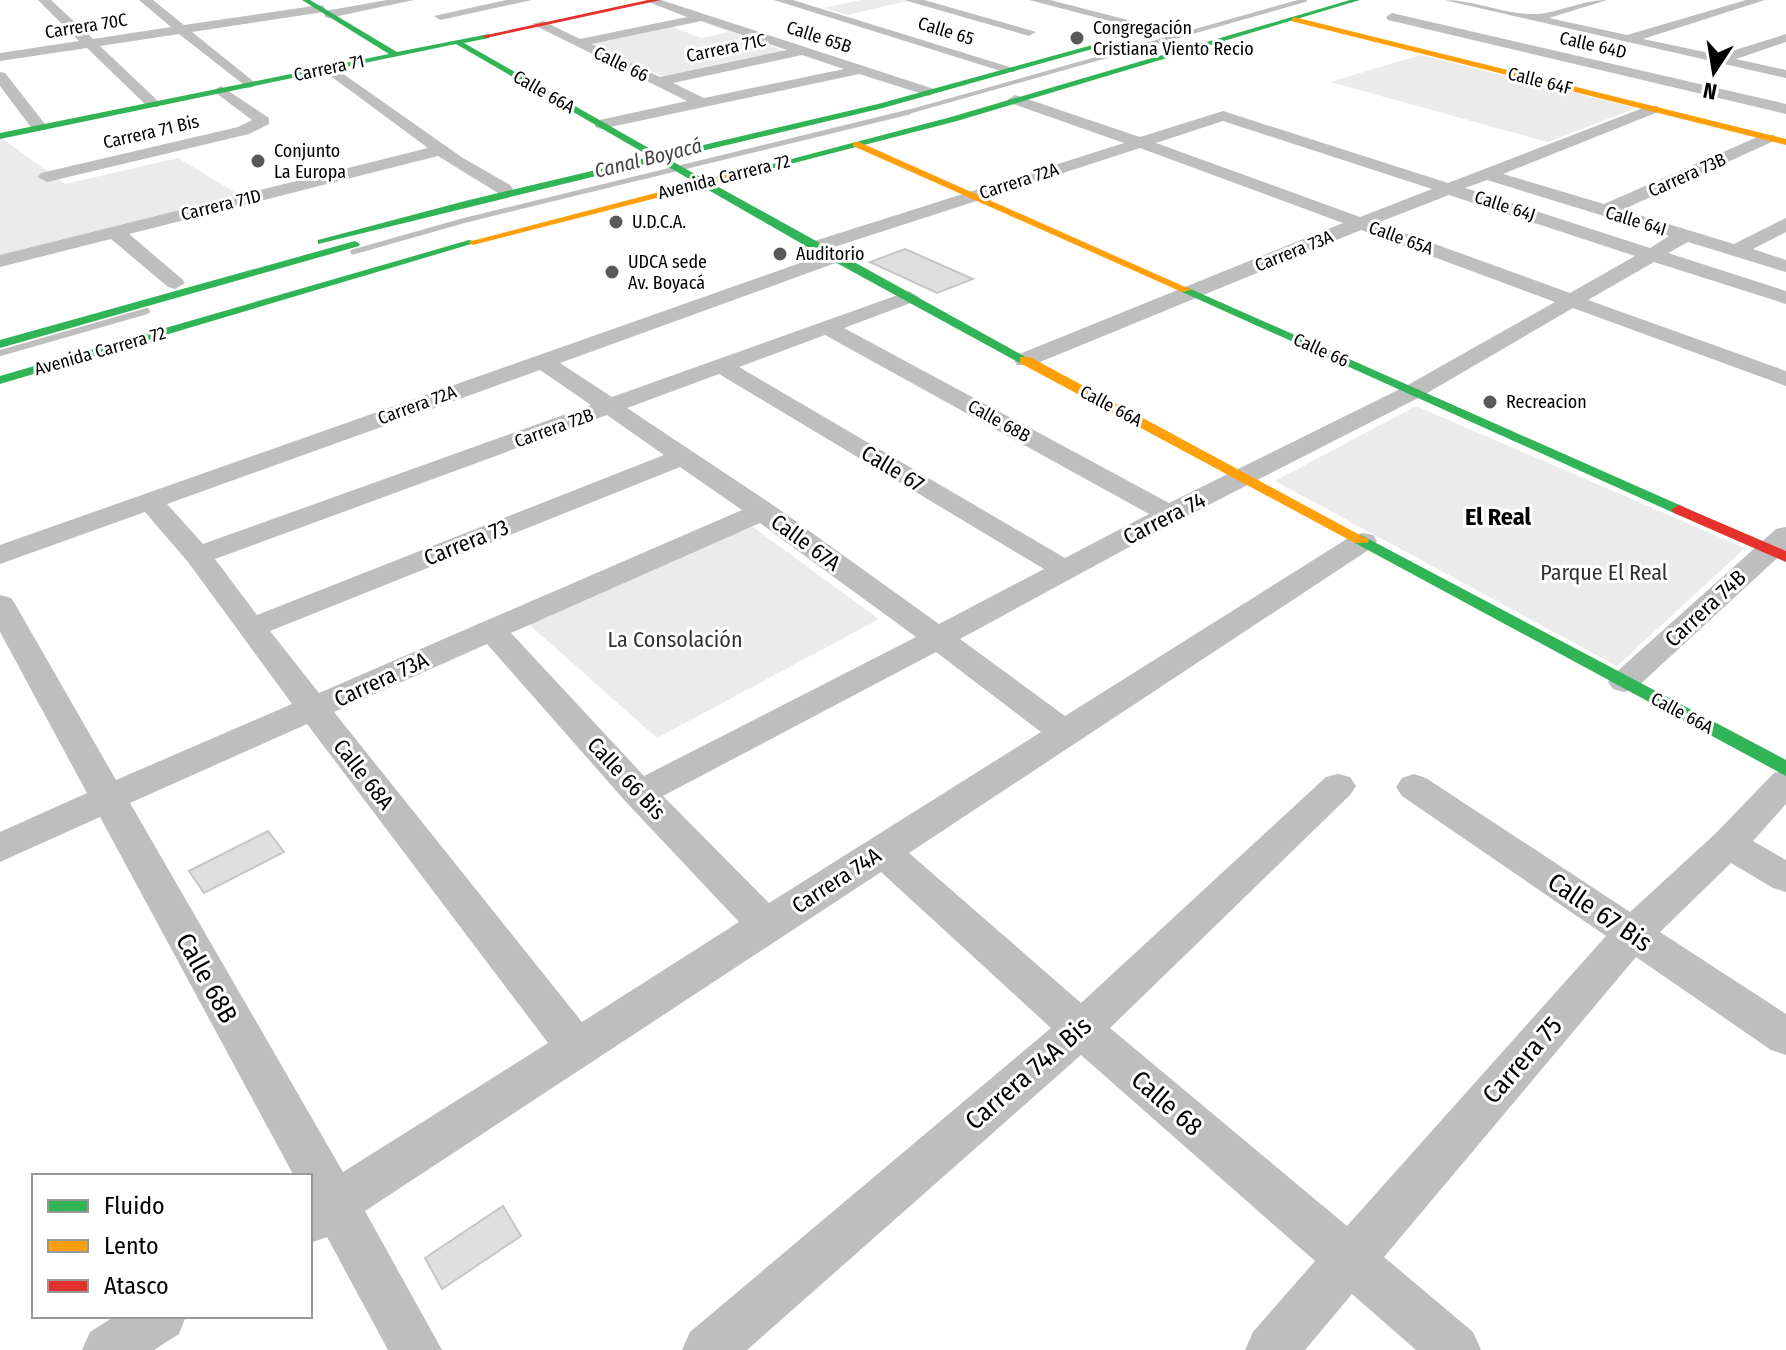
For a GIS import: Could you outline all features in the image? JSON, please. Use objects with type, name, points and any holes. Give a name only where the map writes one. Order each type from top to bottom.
[{"type":"main road","name":"Carrera 71","points":[[0,136],[395,54],[445,40],[655,0]]},
{"type":"main road","name":"Avenida Carrera 72","points":[[0,331],[436,211],[856,144],[1015,100],[1145,46],[1332,0]]},
{"type":"main road","name":"Avenida Carrera 72","points":[[0,344],[402,230],[931,116],[1103,63],[1188,50],[1357,0]]},
{"type":"main road","points":[[318,8],[395,54]]},
{"type":"main road","name":"Calle 64F","points":[[1294,19],[1777,140]]},
{"type":"main road","name":"Avenida Carrera 72","points":[[1145,46],[1167,29]]},
{"type":"main road","name":"Avenida Carrera 72","points":[[0,380],[400,262],[929,92],[1167,29]]},
{"type":"main road","name":"Calle 66A","points":[[445,40],[601,124],[671,173]]},
{"type":"main road","name":"Calle 66A","points":[[445,40],[671,173],[825,252],[1786,769]]},
{"type":"main road","points":[[1145,46],[1188,50]]},
{"type":"main road","points":[[1075,51],[1103,63]]},
{"type":"main road","name":"Calle 66","points":[[856,144],[1414,391],[1780,547]]},
{"type":"main road","name":"Avenida Carrera 72","points":[[0,366],[671,173]]},
{"type":"main road","points":[[72,311],[128,309]]},
{"type":"street","points":[[44,0],[153,104]]},
{"type":"street","points":[[145,0],[248,84]]},
{"type":"street","name":"Carrera 70C","points":[[0,57],[318,8],[408,0]]},
{"type":"street","points":[[440,16],[526,0]]},
{"type":"street","name":"Calle 65B","points":[[655,0],[929,92]]},
{"type":"street","name":"Calle 65","points":[[780,0],[1009,69]]},
{"type":"street","points":[[910,0],[1029,32]]},
{"type":"street","points":[[1035,0],[1167,29]]},
{"type":"street","points":[[1454,0],[1786,74]]},
{"type":"street","points":[[1474,35],[1601,0]]},
{"type":"street","points":[[1626,39],[1759,0]]},
{"type":"street","points":[[1083,11],[1112,4]]},
{"type":"street","points":[[579,43],[701,17]]},
{"type":"street","name":"Calle 64D","points":[[1392,17],[1784,107]]},
{"type":"street","name":"Calle 66","points":[[538,24],[703,103]]},
{"type":"street","points":[[973,32],[1003,24]]},
{"type":"street","points":[[926,43],[957,36]]},
{"type":"street","points":[[1720,60],[1786,38]]},
{"type":"street","name":"Carrera 71C","points":[[658,82],[802,50]]},
{"type":"street","points":[[329,68],[457,162],[504,189]]},
{"type":"street","points":[[601,124],[860,69]]},
{"type":"street","points":[[0,76],[39,127]]},
{"type":"street","name":"Carrera 71 Bis","points":[[47,177],[243,131],[263,121],[221,90]]},
{"type":"street","name":"Calle 65A","points":[[1015,100],[1786,379]]},
{"type":"street","points":[[1729,128],[1784,107]]},
{"type":"street","name":"Carrera 73A","points":[[1025,360],[1361,223],[1653,109]]},
{"type":"street","name":"Carrera 72A","points":[[0,555],[540,360],[973,196],[1223,116]]},
{"type":"street","name":"Calle 64J","points":[[1223,116],[1786,298]]},
{"type":"street","name":"Carrera 73B","points":[[1605,211],[1777,140]]},
{"type":"street","name":"Carrera 71D","points":[[0,261],[441,150]]},
{"type":"street","name":"Calle 64I","points":[[1486,174],[1786,266]]},
{"type":"street","points":[[1735,251],[1786,224]]},
{"type":"street","points":[[115,232],[175,283]]},
{"type":"street","name":"Carrera 74","points":[[639,793],[826,698],[1169,514],[1414,391],[1684,236]]},
{"type":"street","name":"Carrera 72B","points":[[198,556],[909,297]]},
{"type":"street","name":"Calle 68B","points":[[828,328],[1169,514]]},
{"type":"street","name":"Calle 67A","points":[[540,360],[614,407],[763,511],[1065,733]]},
{"type":"street","name":"Calle 67","points":[[722,366],[1065,570]]},
{"type":"street","name":"Carrera 73","points":[[251,628],[682,457]]},
{"type":"street","name":"Calle 68A","points":[[150,502],[198,556],[577,1048]]},
{"type":"street","name":"Carrera 73A","points":[[0,848],[763,511]]},
{"type":"street","name":"Carrera 74A","points":[[322,1212],[1363,541]]},
{"type":"street","name":"Carrera 74B","points":[[1624,682],[1780,547]]},
{"type":"street","name":"Calle 68B","points":[[0,604],[108,798],[302,1174]]},
{"type":"street","name":"Calle 66 Bis","points":[[490,629],[639,793],[766,925]]},
{"type":"street","name":"Carrera 75","points":[[1271,1350],[1632,934],[1728,844],[1786,782]]},
{"type":"street","name":"Carrera 74A Bis","points":[[708,1350],[1081,1029],[1338,786]]},
{"type":"street","name":"Calle 67 Bis","points":[[1414,787],[1786,1037]]},
{"type":"street","points":[[1728,844],[1786,878]]},
{"type":"street","name":"Calle 68","points":[[882,851],[1081,1029],[1455,1350]]},
{"type":"street","name":"Calle 68B","points":[[312,1193],[416,1350]]},
{"type":"street","points":[[108,1350],[158,1318]]},
{"type":"green space","points":[[861,0],[907,1],[847,15],[823,8]]},
{"type":"green space","points":[[698,20],[794,54],[670,80],[586,43],[689,21],[696,22],[673,27],[701,38],[729,32]]},
{"type":"green space","points":[[1421,55],[1636,108],[1548,142],[1330,82]]},
{"type":"green space","points":[[0,137],[65,184],[178,158],[241,196],[0,257]]},
{"type":"green space","name":"Parque El Real","points":[[1416,406],[1745,548],[1617,666],[1275,481]]},
{"type":"green space","name":"La Consolación","points":[[746,522],[879,619],[657,738],[522,618]]},
{"type":"building","points":[[905,249],[973,279],[937,293],[870,262]]},
{"type":"building","points":[[268,831],[284,852],[204,893],[189,871]]},
{"type":"building","points":[[503,1206],[521,1236],[442,1289],[425,1258]]},
{"type":"waterway","name":"Canal Boyacá","points":[[902,114],[1305,0]]},
{"type":"waterway","name":"Canal Boyacá","points":[[902,114],[909,112]]},
{"type":"waterway","name":"Canal Boyacá","points":[[353,252],[466,220],[902,114]]},
{"type":"waterway","name":"Canal Boyacá","points":[[0,353],[147,311]]},
{"type":"traffic: fast","points":[[305,0],[395,54]]},
{"type":"traffic: fast","points":[[751,171],[954,119],[1357,0]]},
{"type":"traffic: fast","points":[[0,136],[486,36]]},
{"type":"traffic: fast","points":[[456,41],[815,247],[1025,360]]},
{"type":"traffic: fast","points":[[322,242],[469,203],[880,106],[1093,46]]},
{"type":"traffic: fast","points":[[0,380],[473,242]]},
{"type":"traffic: fast","points":[[0,344],[355,244]]},
{"type":"traffic: fast","points":[[1186,290],[1679,510]]},
{"type":"traffic: fast","points":[[1361,540],[1786,769]]},
{"type":"traffic: slow","points":[[1294,19],[1786,142]]},
{"type":"traffic: slow","points":[[856,144],[1186,290]]},
{"type":"traffic: slow","points":[[473,242],[751,171]]},
{"type":"traffic: slow","points":[[1025,360],[1361,540]]},
{"type":"traffic: jam","points":[[486,36],[658,0]]},
{"type":"traffic: jam","points":[[1679,510],[1786,557]]},
{"type":"place","name":"Congregación Cristiana Viento Recio","points":[[1077,38]]},
{"type":"place","name":"Conjunto La Europa","points":[[258,161]]},
{"type":"place","name":"U.D.C.A.","points":[[616,222]]},
{"type":"place","name":"Auditorio","points":[[780,254]]},
{"type":"place","name":"UDCA sede Av. Boyacá","points":[[612,272]]},
{"type":"place","name":"Recreacion","points":[[1490,402]]},
{"type":"district","name":"El Real","points":[[1498,517]]}]
